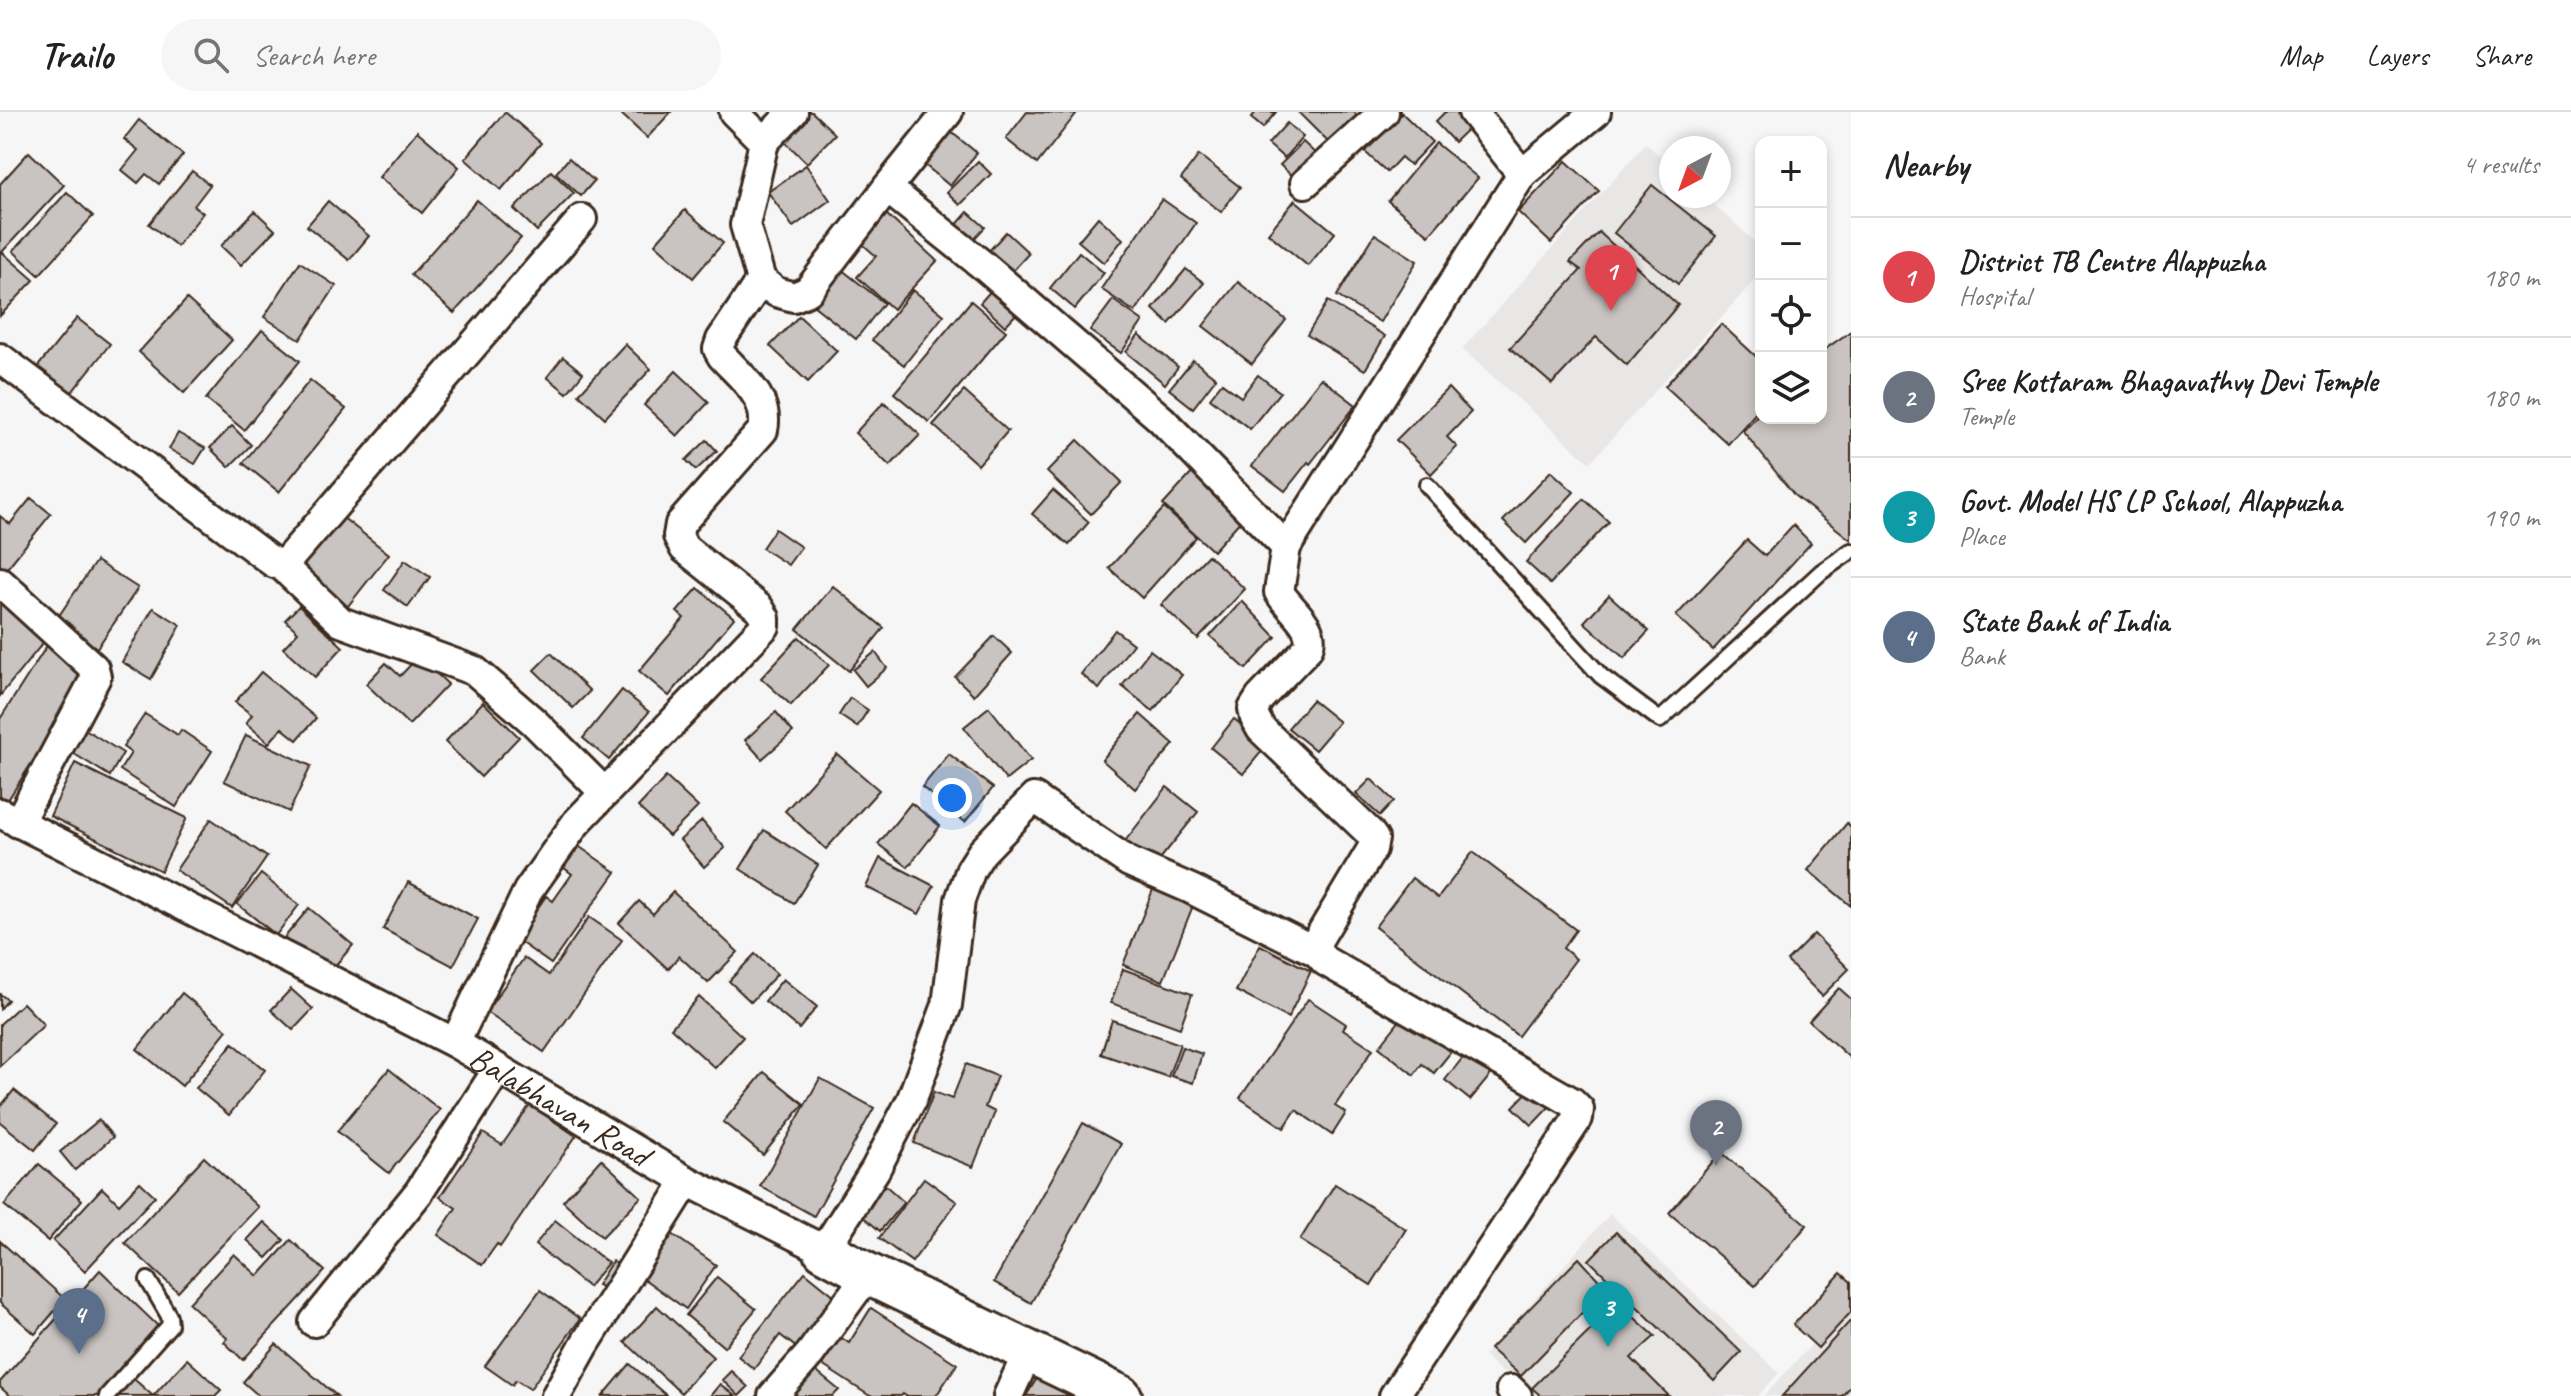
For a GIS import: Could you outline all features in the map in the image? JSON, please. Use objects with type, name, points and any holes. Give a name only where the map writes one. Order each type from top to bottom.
[{"type":"main road","name":"Balabhavan Road","points":[[824,1250],[1121,1396]]},
{"type":"street","points":[[734,112],[764,142]]},
{"type":"street","points":[[793,112],[764,142],[745,225],[761,280],[776,292],[794,297],[808,291],[948,112]]},
{"type":"street","points":[[1305,183],[1384,112]]},
{"type":"street","points":[[1473,112],[1522,174]]},
{"type":"street","points":[[1317,952],[1317,941],[1372,849],[1374,839],[1261,729],[1255,718],[1253,709],[1260,698],[1311,642],[1309,630],[1279,592],[1286,547],[1522,174],[1596,112]]},
{"type":"street","points":[[887,188],[985,267],[1161,419],[1286,547]]},
{"type":"street","points":[[281,565],[582,219]]},
{"type":"street","points":[[455,1043],[528,891],[576,823],[765,626],[765,618],[759,608],[684,548],[678,536],[680,524],[763,430],[766,416],[760,398],[718,349],[761,280]]},
{"type":"street","points":[[0,358],[274,563],[281,565],[341,622],[475,671],[534,722],[605,793]]},
{"type":"street","points":[[0,582],[94,668],[96,677],[9,818]]},
{"type":"street","points":[[824,1250],[875,1170],[911,1101],[947,1005],[960,900],[971,869],[982,852],[1034,798],[1129,862],[1191,889],[1317,952],[1325,961],[1572,1102],[1579,1109],[1578,1118],[1394,1396]]},
{"type":"street","name":"Balabhavan Road","points":[[9,818],[455,1043],[687,1181],[824,1250]]},
{"type":"street","points":[[314,1322],[419,1192],[498,1069]]},
{"type":"street","points":[[556,1396],[687,1181]]},
{"type":"street","points":[[773,1396],[810,1354],[868,1274]]},
{"type":"street","points":[[1008,1396],[1029,1350]]},
{"type":"lane","points":[[1427,485],[1601,676],[1660,720],[1821,572],[1851,551]]},
{"type":"lane","points":[[107,1396],[170,1325],[169,1316],[148,1280]]},
{"type":"shaded area","points":[[1646,143],[1659,155],[1659,208],[1717,208],[1755,242],[1755,280],[1590,463],[1462,349]]},
{"type":"shaded area","points":[[1610,1214],[1779,1373],[1758,1396],[1528,1396],[1484,1356]]},
{"type":"shaded area","points":[[1851,1302],[1851,1396],[1764,1396]]},
{"type":"building","points":[[505,112],[541,143],[501,190],[465,159]]},
{"type":"building","points":[[619,112],[671,112],[647,138]]},
{"type":"building","points":[[802,112],[812,112],[835,134],[807,163],[779,136]]},
{"type":"building","points":[[1027,112],[1076,114],[1037,164],[1006,139]]},
{"type":"building","points":[[1256,112],[1276,112],[1263,128],[1251,118]]},
{"type":"building","points":[[1298,112],[1354,112],[1360,118],[1332,146]]},
{"type":"building","points":[[1445,112],[1464,112],[1474,123],[1454,142],[1435,122]]},
{"type":"building","points":[[1402,113],[1432,142],[1410,165],[1401,157],[1387,172],[1365,152]]},
{"type":"building","points":[[139,120],[183,155],[159,184],[146,174],[138,183],[122,170],[138,150],[124,139]]},
{"type":"building","points":[[1287,123],[1303,137],[1284,158],[1268,144]]},
{"type":"building","points":[[945,127],[977,153],[950,186],[919,160]]},
{"type":"building","points":[[417,131],[459,167],[422,213],[379,177]]},
{"type":"building","points":[[1303,142],[1318,156],[1295,179],[1280,165]]},
{"type":"building","points":[[1436,143],[1478,178],[1429,235],[1388,201]]},
{"type":"building","points":[[29,152],[64,185],[2,252],[34,280],[0,316],[0,184]]},
{"type":"building","points":[[1199,155],[1240,187],[1221,212],[1181,179]]},
{"type":"building","points":[[569,158],[594,181],[581,196],[556,173]]},
{"type":"building","points":[[978,161],[991,174],[960,205],[947,192]]},
{"type":"building","points":[[1566,161],[1599,191],[1551,243],[1518,212]]},
{"type":"building","points":[[806,165],[830,200],[793,227],[768,192]]},
{"type":"building","points":[[192,171],[210,185],[194,206],[203,213],[177,246],[149,224]]},
{"type":"building","points":[[551,171],[574,193],[537,231],[514,209]]},
{"type":"building","points":[[1652,185],[1659,191],[1659,208],[1681,208],[1716,236],[1678,284],[1614,233]]},
{"type":"building","points":[[67,192],[93,216],[39,275],[13,251]]},
{"type":"building","points":[[1162,199],[1196,223],[1135,312],[1101,289]]},
{"type":"building","points":[[477,200],[521,238],[454,313],[411,275]]},
{"type":"building","points":[[1295,200],[1335,233],[1308,266],[1268,233]]},
{"type":"building","points":[[328,201],[369,236],[349,260],[307,226]]},
{"type":"building","points":[[685,210],[723,243],[693,278],[655,244]]},
{"type":"building","points":[[255,211],[275,230],[241,265],[221,246]]},
{"type":"building","points":[[884,212],[937,261],[893,309],[857,277],[876,256],[858,240]]},
{"type":"building","points":[[968,212],[985,227],[969,244],[953,229]]},
{"type":"building","points":[[1098,217],[1123,239],[1104,263],[1078,241]]},
{"type":"building","points":[[1006,232],[1029,253],[1011,273],[988,252]]},
{"type":"building","points":[[1599,232],[1678,305],[1627,365],[1596,337],[1552,384],[1510,348],[1581,270],[1570,262]]},
{"type":"building","points":[[1375,234],[1417,261],[1380,322],[1337,296]]},
{"type":"building","points":[[1079,252],[1104,273],[1075,309],[1050,288]]},
{"type":"building","points":[[300,262],[336,286],[300,340],[264,317]]},
{"type":"building","points":[[836,265],[884,303],[856,339],[808,301]]},
{"type":"building","points":[[1186,269],[1204,283],[1169,324],[1153,309]]},
{"type":"building","points":[[1238,282],[1286,320],[1252,364],[1203,326]]},
{"type":"building","points":[[994,287],[1019,311],[1005,326],[980,303]]},
{"type":"building","points":[[913,290],[944,315],[904,365],[872,340]]},
{"type":"building","points":[[187,299],[232,340],[184,393],[139,352]]},
{"type":"building","points":[[1113,300],[1143,321],[1121,353],[1090,331]]},
{"type":"building","points":[[971,301],[1006,331],[929,422],[894,393]]},
{"type":"building","points":[[1328,301],[1385,336],[1365,370],[1307,335]]},
{"type":"building","points":[[799,316],[837,351],[808,382],[770,346]]},
{"type":"building","points":[[77,318],[110,344],[68,397],[35,370]]},
{"type":"building","points":[[1721,324],[1755,355],[1755,414],[1728,444],[1665,386]]},
{"type":"building","points":[[262,330],[300,361],[244,430],[206,399]]},
{"type":"building","points":[[1851,331],[1851,540],[1795,496],[1743,431],[1755,418],[1755,424],[1827,424],[1827,348]]},
{"type":"building","points":[[1139,335],[1178,367],[1165,384],[1126,352]]},
{"type":"building","points":[[625,344],[651,369],[605,418],[579,394]]},
{"type":"building","points":[[563,357],[583,373],[567,393],[547,377]]},
{"type":"building","points":[[1193,360],[1216,378],[1193,408],[1169,389]]},
{"type":"building","points":[[676,371],[709,402],[677,436],[644,405]]},
{"type":"building","points":[[1258,375],[1280,392],[1250,429],[1210,398],[1222,383],[1241,397]]},
{"type":"building","points":[[1321,378],[1356,405],[1285,491],[1252,466]]},
{"type":"building","points":[[310,380],[346,409],[279,492],[243,463]]},
{"type":"building","points":[[1448,388],[1471,412],[1447,437],[1457,447],[1431,474],[1396,440]]},
{"type":"building","points":[[964,391],[1008,431],[978,465],[933,425]]},
{"type":"building","points":[[884,402],[920,435],[890,466],[855,433]]},
{"type":"building","points":[[232,426],[251,445],[229,467],[210,448]]},
{"type":"building","points":[[178,433],[205,448],[195,464],[169,449]]},
{"type":"building","points":[[707,440],[717,451],[696,470],[686,460]]},
{"type":"building","points":[[1078,440],[1122,482],[1091,514],[1047,472]]},
{"type":"building","points":[[1551,471],[1574,492],[1526,543],[1503,521]]},
{"type":"building","points":[[1193,472],[1244,517],[1213,551],[1163,505]]},
{"type":"building","points":[[1053,490],[1089,522],[1069,545],[1032,514]]},
{"type":"building","points":[[31,498],[51,514],[4,572],[0,569],[0,516],[10,524]]},
{"type":"building","points":[[1584,499],[1609,522],[1550,584],[1526,562]]},
{"type":"building","points":[[1164,508],[1196,537],[1142,598],[1109,568]]},
{"type":"building","points":[[337,513],[389,554],[344,611],[292,570]]},
{"type":"building","points":[[1793,525],[1811,543],[1713,650],[1676,616],[1747,540],[1765,556]]},
{"type":"building","points":[[775,529],[801,547],[788,565],[762,548]]},
{"type":"building","points":[[1208,555],[1245,589],[1198,639],[1161,605]]},
{"type":"building","points":[[405,560],[430,577],[408,607],[384,590]]},
{"type":"building","points":[[96,561],[138,588],[97,648],[56,620]]},
{"type":"building","points":[[833,586],[884,628],[849,671],[797,629]]},
{"type":"building","points":[[698,588],[734,618],[669,696],[639,671],[684,618],[677,612]]},
{"type":"building","points":[[1609,595],[1649,631],[1624,658],[1584,622]]},
{"type":"building","points":[[1242,601],[1276,637],[1246,669],[1210,636]]},
{"type":"building","points":[[3,602],[47,638],[0,696],[0,606]]},
{"type":"building","points":[[299,606],[343,647],[315,677],[283,648],[298,632],[285,620]]},
{"type":"building","points":[[153,608],[181,625],[151,679],[122,662]]},
{"type":"building","points":[[1115,630],[1133,644],[1099,689],[1081,674]]},
{"type":"building","points":[[994,636],[1012,653],[974,695],[955,677]]},
{"type":"building","points":[[799,637],[829,665],[791,705],[761,678]]},
{"type":"building","points":[[48,644],[90,672],[4,806],[0,803],[0,719]]},
{"type":"building","points":[[1150,650],[1182,675],[1153,711],[1122,686]]},
{"type":"building","points":[[875,652],[887,668],[866,686],[853,670]]},
{"type":"building","points":[[551,653],[590,691],[573,708],[534,670]]},
{"type":"building","points":[[418,657],[448,684],[409,725],[366,684],[386,663],[400,676]]},
{"type":"building","points":[[261,672],[316,718],[297,740],[282,728],[269,743],[246,723],[252,715],[235,702]]},
{"type":"building","points":[[622,690],[649,712],[609,760],[583,738]]},
{"type":"building","points":[[850,698],[868,710],[857,727],[839,715]]},
{"type":"building","points":[[1312,700],[1339,722],[1315,750],[1288,728]]},
{"type":"building","points":[[483,702],[519,737],[481,777],[445,742]]},
{"type":"building","points":[[989,707],[1031,760],[1006,780],[964,727]]},
{"type":"building","points":[[776,712],[793,732],[762,759],[745,740]]},
{"type":"building","points":[[145,714],[178,735],[181,730],[212,751],[176,807],[120,770],[131,753],[123,747]]},
{"type":"building","points":[[1140,714],[1174,744],[1135,789],[1102,760]]},
{"type":"building","points":[[1234,719],[1267,745],[1243,774],[1211,748]]},
{"type":"building","points":[[85,729],[123,753],[110,776],[71,752]]},
{"type":"building","points":[[246,735],[311,766],[289,812],[224,781]]},
{"type":"building","points":[[837,754],[879,790],[826,849],[785,811]]},
{"type":"building","points":[[949,754],[993,788],[965,822],[922,787]]},
{"type":"building","points":[[75,763],[187,818],[161,871],[50,816]]},
{"type":"building","points":[[666,777],[698,807],[669,836],[638,807]]},
{"type":"building","points":[[1371,779],[1394,801],[1380,816],[1356,794]]},
{"type":"building","points":[[1167,787],[1198,812],[1152,869],[1122,845]]},
{"type":"building","points":[[911,803],[940,826],[908,867],[878,844]]},
{"type":"building","points":[[211,819],[267,857],[232,908],[176,870]]},
{"type":"building","points":[[702,821],[725,848],[704,867],[680,840]]},
{"type":"building","points":[[1847,823],[1851,827],[1851,906],[1808,870]]},
{"type":"building","points":[[764,830],[818,865],[794,903],[740,869]]},
{"type":"building","points":[[574,843],[616,872],[551,964],[516,939],[546,896],[553,901],[572,874],[559,864]]},
{"type":"building","points":[[1473,852],[1576,930],[1563,948],[1576,959],[1518,1036],[1375,927],[1412,878],[1438,898]]},
{"type":"building","points":[[880,858],[934,886],[919,914],[866,887]]},
{"type":"building","points":[[261,874],[299,905],[276,935],[237,904]]},
{"type":"building","points":[[408,882],[478,919],[453,966],[383,929]]},
{"type":"building","points":[[1154,887],[1194,903],[1163,981],[1123,965]]},
{"type":"building","points":[[673,892],[738,952],[708,983],[679,956],[668,969],[619,923],[639,901],[653,914]]},
{"type":"building","points":[[309,908],[353,945],[327,975],[284,938]]},
{"type":"building","points":[[589,917],[622,940],[544,1052],[486,1012],[524,958],[549,975]]},
{"type":"building","points":[[1814,934],[1849,969],[1822,996],[1787,961]]},
{"type":"building","points":[[1260,945],[1311,971],[1288,1018],[1236,991]]},
{"type":"building","points":[[755,954],[777,974],[751,1002],[729,981]]},
{"type":"building","points":[[1123,969],[1192,994],[1180,1028],[1111,1003]]},
{"type":"building","points":[[783,979],[817,1007],[799,1029],[765,1001]]},
{"type":"building","points":[[1839,988],[1851,999],[1851,1059],[1809,1021]]},
{"type":"building","points":[[291,989],[313,1009],[293,1030],[271,1010]]},
{"type":"building","points":[[182,993],[227,1030],[182,1086],[137,1049]]},
{"type":"building","points":[[0,994],[8,1000],[0,1009]]},
{"type":"building","points":[[699,997],[743,1037],[715,1068],[671,1028]]},
{"type":"building","points":[[1308,999],[1346,1024],[1343,1029],[1373,1049],[1335,1106],[1346,1113],[1332,1135],[1296,1110],[1284,1128],[1240,1098]]},
{"type":"building","points":[[23,1003],[44,1025],[0,1066],[0,1024]]},
{"type":"building","points":[[1408,1010],[1455,1047],[1434,1073],[1422,1064],[1414,1075],[1379,1047]]},
{"type":"building","points":[[1112,1020],[1180,1044],[1168,1077],[1101,1054]]},
{"type":"building","points":[[233,1043],[265,1070],[229,1115],[196,1088]]},
{"type":"building","points":[[1182,1047],[1202,1054],[1193,1083],[1171,1076]]},
{"type":"building","points":[[1469,1050],[1494,1071],[1470,1100],[1445,1080]]},
{"type":"building","points":[[966,1064],[997,1076],[985,1107],[995,1112],[973,1167],[914,1143],[934,1092],[952,1099]]},
{"type":"building","points":[[389,1069],[440,1110],[389,1173],[337,1131]]},
{"type":"building","points":[[764,1072],[804,1104],[763,1155],[723,1122]]},
{"type":"building","points":[[820,1078],[874,1108],[814,1216],[760,1186]]},
{"type":"building","points":[[1534,1085],[1553,1103],[1532,1125],[1513,1107]]},
{"type":"building","points":[[14,1090],[56,1124],[35,1150],[0,1122],[0,1107]]},
{"type":"building","points":[[530,1105],[576,1136],[500,1247],[497,1244],[482,1265],[438,1235],[456,1208],[440,1197],[483,1133],[502,1145]]},
{"type":"building","points":[[99,1120],[113,1137],[75,1170],[60,1152]]},
{"type":"building","points":[[1083,1123],[1121,1144],[1031,1303],[994,1282]]},
{"type":"building","points":[[1721,1152],[1807,1225],[1755,1286],[1669,1213]]},
{"type":"building","points":[[204,1157],[258,1207],[178,1292],[125,1243]]},
{"type":"building","points":[[601,1159],[641,1197],[602,1237],[563,1201]]},
{"type":"building","points":[[39,1164],[82,1200],[48,1241],[4,1205]]},
{"type":"building","points":[[924,1178],[957,1202],[912,1262],[879,1238]]},
{"type":"building","points":[[140,1182],[155,1196],[85,1271],[53,1241],[102,1188],[119,1204]]},
{"type":"building","points":[[1335,1184],[1406,1229],[1371,1285],[1300,1240]]},
{"type":"building","points":[[885,1185],[904,1202],[880,1231],[860,1214]]},
{"type":"building","points":[[555,1220],[608,1263],[588,1287],[535,1245]]},
{"type":"building","points":[[264,1222],[284,1240],[267,1258],[247,1240]]},
{"type":"building","points":[[668,1231],[716,1265],[686,1309],[637,1274]]},
{"type":"building","points":[[1616,1232],[1741,1352],[1714,1381],[1589,1260]]},
{"type":"building","points":[[291,1240],[325,1271],[243,1360],[224,1342],[227,1338],[189,1303],[234,1254],[258,1276]]},
{"type":"building","points":[[0,1241],[65,1299],[35,1334],[0,1303]]},
{"type":"building","points":[[1579,1258],[1606,1288],[1521,1376],[1490,1349]]},
{"type":"building","points":[[612,1261],[619,1265],[604,1288],[597,1285]]},
{"type":"building","points":[[100,1270],[158,1326],[97,1396],[10,1396],[0,1387],[0,1382]]},
{"type":"building","points":[[805,1272],[841,1301],[801,1351],[780,1335],[754,1369],[738,1356]]},
{"type":"building","points":[[1841,1273],[1851,1282],[1851,1312],[1818,1348],[1793,1325]]},
{"type":"building","points":[[717,1277],[756,1309],[724,1347],[686,1315]]},
{"type":"building","points":[[540,1290],[580,1319],[530,1389],[516,1380],[512,1385],[485,1366]]},
{"type":"building","points":[[1618,1303],[1655,1336],[1631,1358],[1669,1396],[1541,1396],[1532,1388]]},
{"type":"building","points":[[657,1306],[713,1357],[681,1393],[625,1342]]},
{"type":"building","points":[[871,1308],[957,1364],[936,1396],[870,1396],[822,1365],[840,1337],[849,1343]]},
{"type":"building","points":[[1851,1320],[1851,1386],[1842,1396],[1782,1396]]},
{"type":"building","points":[[276,1344],[337,1396],[259,1396],[243,1382]]},
{"type":"building","points":[[187,1359],[221,1390],[215,1396],[153,1396]]},
{"type":"building","points":[[630,1364],[667,1396],[603,1396]]},
{"type":"building","points":[[808,1365],[839,1390],[833,1396],[783,1396]]},
{"type":"building","points":[[1042,1370],[1082,1396],[1026,1396]]},
{"type":"building","points":[[731,1371],[748,1387],[739,1396],[722,1380]]},
{"type":"building","points":[[134,1379],[153,1396],[118,1396]]},
{"type":"building","points":[[720,1384],[735,1396],[710,1396]]},
{"type":"place","name":"District TB Centre Alappuzha","points":[[1611,311]]},
{"type":"place","name":"Sree Kottaram Bhagavathvy Devi Temple","points":[[1716,1166]]},
{"type":"place","name":"Govt. Model HS LP School, Alappuzha","points":[[1608,1347]]},
{"type":"place","name":"State Bank of India","points":[[79,1354]]}]
